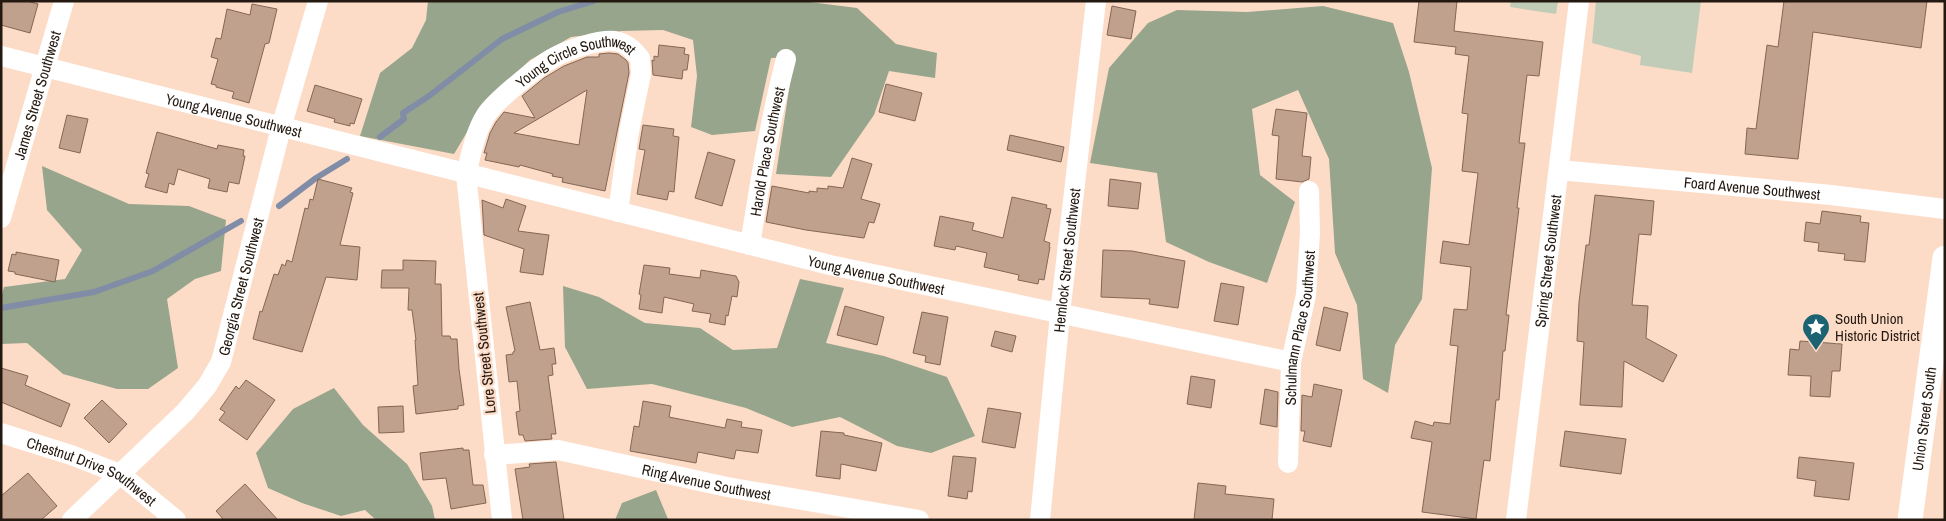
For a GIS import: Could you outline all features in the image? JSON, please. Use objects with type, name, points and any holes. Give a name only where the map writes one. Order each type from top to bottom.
[{"type":"main road","name":"Union Street South","points":[[1910,520],[1945,258]]},
{"type":"street","name":"James Street Southwest","points":[[1,218],[64,1]]},
{"type":"street","name":"Georgia Street Southwest","points":[[72,520],[185,412],[207,386],[221,362],[281,128],[318,1]]},
{"type":"street","name":"Hemlock Street Southwest","points":[[1040,520],[1060,314],[1096,1]]},
{"type":"street","name":"Spring Street Southwest","points":[[1516,520],[1579,1]]},
{"type":"street","name":"Young Circle Southwest","points":[[467,180],[473,148],[485,116],[494,104],[553,58],[595,43],[616,41],[630,46],[640,58],[641,74],[629,132],[618,212]]},
{"type":"street","name":"Young Avenue Southwest","points":[[1,56],[281,128],[467,180],[618,212],[830,264],[1291,362]]},
{"type":"street","name":"Harold Place Southwest","points":[[750,245],[766,145],[786,59]]},
{"type":"street","name":"Foard Avenue Southwest","points":[[1559,170],[1822,194],[1945,209]]},
{"type":"street","name":"Lore Street Southwest","points":[[467,180],[502,520]]},
{"type":"street","name":"Schulmann Place Southwest","points":[[1288,463],[1291,362],[1306,295],[1310,233],[1310,191]]},
{"type":"street","name":"Chestnut Drive Southwest","points":[[1,433],[71,455],[120,474],[176,520]]},
{"type":"street","name":"Ring Avenue Southwest","points":[[494,455],[558,450],[727,487],[919,520]]},
{"type":"green space","points":[[428,1],[802,1],[857,8],[896,44],[937,53],[935,78],[889,71],[874,115],[831,177],[776,174],[794,57],[771,58],[755,131],[712,135],[691,127],[697,76],[693,40],[663,30],[622,31],[571,37],[530,60],[485,102],[454,154],[360,136],[380,73],[412,48],[426,20]]},
{"type":"green space","points":[[1511,1],[1558,1],[1556,14],[1510,7]]},
{"type":"green space","points":[[1596,1],[1701,1],[1692,73],[1640,65],[1641,56],[1592,43]]},
{"type":"green space","points":[[1323,6],[1393,23],[1409,72],[1432,168],[1422,299],[1395,345],[1388,393],[1363,379],[1357,305],[1335,253],[1329,159],[1298,90],[1252,109],[1260,175],[1295,202],[1267,283],[1209,262],[1166,242],[1157,173],[1090,163],[1109,68],[1148,23],[1177,10],[1247,12]]},
{"type":"green space","points":[[42,166],[129,204],[189,206],[226,220],[221,271],[195,279],[167,299],[178,368],[148,389],[117,389],[63,374],[27,343],[1,344],[1,298],[4,287],[65,279],[82,250],[47,210]]},
{"type":"green space","points":[[800,279],[844,288],[826,343],[884,356],[947,377],[975,436],[931,453],[897,446],[840,417],[792,427],[746,408],[652,384],[587,389],[565,347],[563,286],[599,297],[645,323],[700,328],[733,350],[777,348]]},
{"type":"green space","points":[[334,388],[363,425],[407,464],[432,506],[435,520],[376,520],[365,510],[341,516],[302,503],[268,488],[256,453],[293,409]]},
{"type":"green space","points":[[656,490],[668,519],[672,520],[615,520],[622,503]]},
{"type":"building","points":[[1,1],[27,1],[38,4],[30,33],[1,25]]},
{"type":"building","points":[[1419,1],[1457,1],[1454,31],[1543,42],[1539,76],[1527,75],[1519,143],[1525,143],[1506,315],[1509,315],[1505,351],[1503,351],[1499,400],[1496,400],[1490,461],[1484,460],[1476,519],[1422,512],[1432,442],[1411,438],[1415,421],[1433,426],[1434,422],[1450,424],[1458,346],[1450,345],[1454,309],[1467,310],[1471,267],[1440,263],[1443,241],[1469,245],[1478,173],[1462,171],[1468,114],[1462,113],[1469,56],[1455,54],[1456,47],[1414,42]]},
{"type":"building","points":[[1784,1],[1927,1],[1921,48],[1813,32],[1798,159],[1745,154],[1747,128],[1756,129],[1767,45],[1778,47]]},
{"type":"building","points":[[252,4],[277,9],[269,43],[265,44],[249,103],[232,98],[234,92],[211,84],[218,59],[211,57],[216,38],[221,39],[227,9],[250,15]]},
{"type":"building","points":[[1112,6],[1136,11],[1131,39],[1107,35]]},
{"type":"building","points":[[659,45],[685,48],[684,54],[689,55],[687,70],[683,70],[682,79],[653,75],[652,60],[654,61],[654,56],[658,57]]},
{"type":"building","points":[[599,54],[618,54],[628,63],[629,73],[605,191],[562,182],[563,178],[520,165],[519,167],[485,160],[487,153],[484,153],[490,133],[504,112],[535,118],[522,96],[544,78],[564,66],[587,57],[599,57]],"holes":[[[587,90],[579,145],[514,133]]]},
{"type":"building","points":[[886,84],[922,93],[915,121],[879,112]]},
{"type":"building","points":[[315,85],[362,99],[354,124],[350,123],[350,126],[334,122],[335,119],[307,111]]},
{"type":"building","points":[[1276,109],[1307,113],[1302,156],[1311,157],[1309,179],[1302,182],[1276,179],[1279,136],[1272,135]]},
{"type":"building","points":[[67,115],[88,119],[80,153],[59,148]]},
{"type":"building","points":[[643,125],[674,129],[673,136],[679,137],[674,192],[669,191],[667,200],[637,194],[645,150],[639,149]]},
{"type":"building","points":[[157,132],[217,149],[218,145],[244,150],[243,156],[245,156],[239,184],[229,182],[227,192],[208,188],[210,179],[178,169],[174,185],[169,183],[167,193],[145,187],[149,174],[146,173]]},
{"type":"building","points":[[1010,135],[1064,147],[1061,162],[1007,150]]},
{"type":"building","points":[[708,152],[735,160],[722,206],[695,198]]},
{"type":"building","points":[[852,158],[872,164],[861,199],[880,204],[874,223],[869,222],[864,238],[766,222],[772,186],[809,193],[809,191],[817,192],[817,188],[828,189],[828,186],[843,188]]},
{"type":"building","points":[[318,179],[352,188],[350,192],[353,193],[340,245],[360,247],[357,280],[326,277],[302,352],[253,339],[260,311],[262,312],[274,274],[278,275],[282,264],[285,266],[287,260],[292,262],[305,208],[308,209],[310,199],[313,200]]},
{"type":"building","points":[[1110,179],[1141,183],[1138,209],[1108,206]]},
{"type":"building","points":[[1595,195],[1654,201],[1651,235],[1639,234],[1632,305],[1648,306],[1646,338],[1677,355],[1663,382],[1624,361],[1622,407],[1580,405],[1584,342],[1577,341],[1579,302],[1586,245],[1589,245]]},
{"type":"building","points":[[1012,197],[1047,205],[1046,208],[1051,209],[1044,241],[1050,243],[1050,247],[1044,280],[1039,279],[1038,284],[1018,280],[1019,275],[984,267],[987,253],[956,246],[955,250],[934,246],[940,216],[974,223],[972,230],[1003,238]]},
{"type":"building","points":[[506,199],[526,206],[518,231],[549,235],[543,275],[520,272],[524,249],[484,235],[482,200],[503,208]]},
{"type":"building","points":[[1822,211],[1861,216],[1860,222],[1869,223],[1865,262],[1844,260],[1845,254],[1818,251],[1819,243],[1804,241],[1806,222],[1820,224]]},
{"type":"building","points":[[1103,250],[1132,251],[1185,261],[1178,308],[1149,304],[1150,299],[1101,297]]},
{"type":"building","points":[[16,252],[59,260],[55,282],[8,271],[12,254],[16,255]]},
{"type":"building","points":[[403,260],[436,261],[435,284],[441,284],[442,336],[450,336],[451,339],[457,339],[464,405],[458,406],[458,409],[416,414],[413,386],[418,385],[416,340],[412,310],[408,310],[409,288],[381,288],[382,270],[403,270]]},
{"type":"building","points":[[644,265],[670,268],[669,274],[700,278],[701,270],[736,276],[739,282],[737,297],[732,296],[725,325],[709,322],[711,314],[692,311],[694,304],[664,297],[662,313],[639,309],[641,295],[639,294]]},
{"type":"building","points":[[1221,283],[1244,287],[1238,325],[1214,321]]},
{"type":"building","points":[[530,302],[540,350],[554,348],[556,364],[552,364],[553,375],[548,376],[556,434],[551,434],[552,439],[525,441],[523,435],[519,435],[516,412],[520,411],[517,381],[509,382],[506,355],[513,354],[515,351],[506,307]]},
{"type":"building","points":[[845,306],[884,317],[877,345],[837,335]]},
{"type":"building","points":[[1324,307],[1348,313],[1340,351],[1316,345]]},
{"type":"building","points":[[922,312],[948,317],[940,365],[925,362],[926,356],[913,353]]},
{"type":"building","points":[[995,331],[1016,336],[1012,352],[991,346]]},
{"type":"building","points":[[1800,341],[1842,344],[1840,371],[1832,371],[1830,397],[1810,396],[1811,376],[1788,375],[1790,349],[1799,350]]},
{"type":"building","points":[[1,368],[28,376],[25,385],[70,404],[61,427],[1,402]]},
{"type":"building","points":[[1191,376],[1215,380],[1211,408],[1187,404]]},
{"type":"building","points":[[246,380],[275,400],[247,440],[219,420],[225,412],[220,409],[236,386],[239,389]]},
{"type":"building","points":[[1314,384],[1342,390],[1331,447],[1303,441],[1305,431],[1301,431],[1302,395],[1312,397]]},
{"type":"building","points":[[1265,389],[1278,392],[1277,427],[1260,424]]},
{"type":"building","points":[[102,400],[127,424],[109,443],[84,418]]},
{"type":"building","points":[[643,401],[671,406],[669,417],[725,428],[727,419],[742,422],[741,427],[762,430],[758,453],[736,450],[734,459],[698,452],[696,463],[630,451],[634,426],[639,427]]},
{"type":"building","points":[[403,406],[404,432],[379,433],[378,407]]},
{"type":"building","points":[[988,408],[1021,413],[1015,448],[982,442]]},
{"type":"building","points":[[821,431],[844,433],[844,435],[882,443],[876,471],[841,464],[840,479],[816,476]]},
{"type":"building","points":[[1565,431],[1626,439],[1621,474],[1560,466]]},
{"type":"building","points":[[463,448],[463,450],[469,450],[473,485],[483,485],[486,503],[451,509],[446,478],[423,480],[420,453]]},
{"type":"building","points":[[953,456],[976,458],[972,492],[968,491],[967,499],[948,496]]},
{"type":"building","points":[[1799,457],[1854,463],[1849,500],[1814,496],[1816,481],[1797,478]]},
{"type":"building","points":[[556,462],[564,520],[523,520],[515,469],[530,467],[529,464]]},
{"type":"building","points":[[28,473],[57,506],[41,520],[1,520],[1,496]]},
{"type":"building","points":[[1198,483],[1226,486],[1225,494],[1274,499],[1272,520],[1194,520]]},
{"type":"building","points":[[245,484],[278,520],[224,520],[216,511]]},
{"type":"waterway","points":[[380,137],[404,119],[403,113],[429,96],[502,39],[558,12],[594,1]]},
{"type":"waterway","points":[[279,206],[316,178],[347,159]]},
{"type":"waterway","points":[[1,308],[94,292],[153,271],[241,221]]},
{"type":"place","name":"South Union Historic District","points":[[1816,351]]}]
